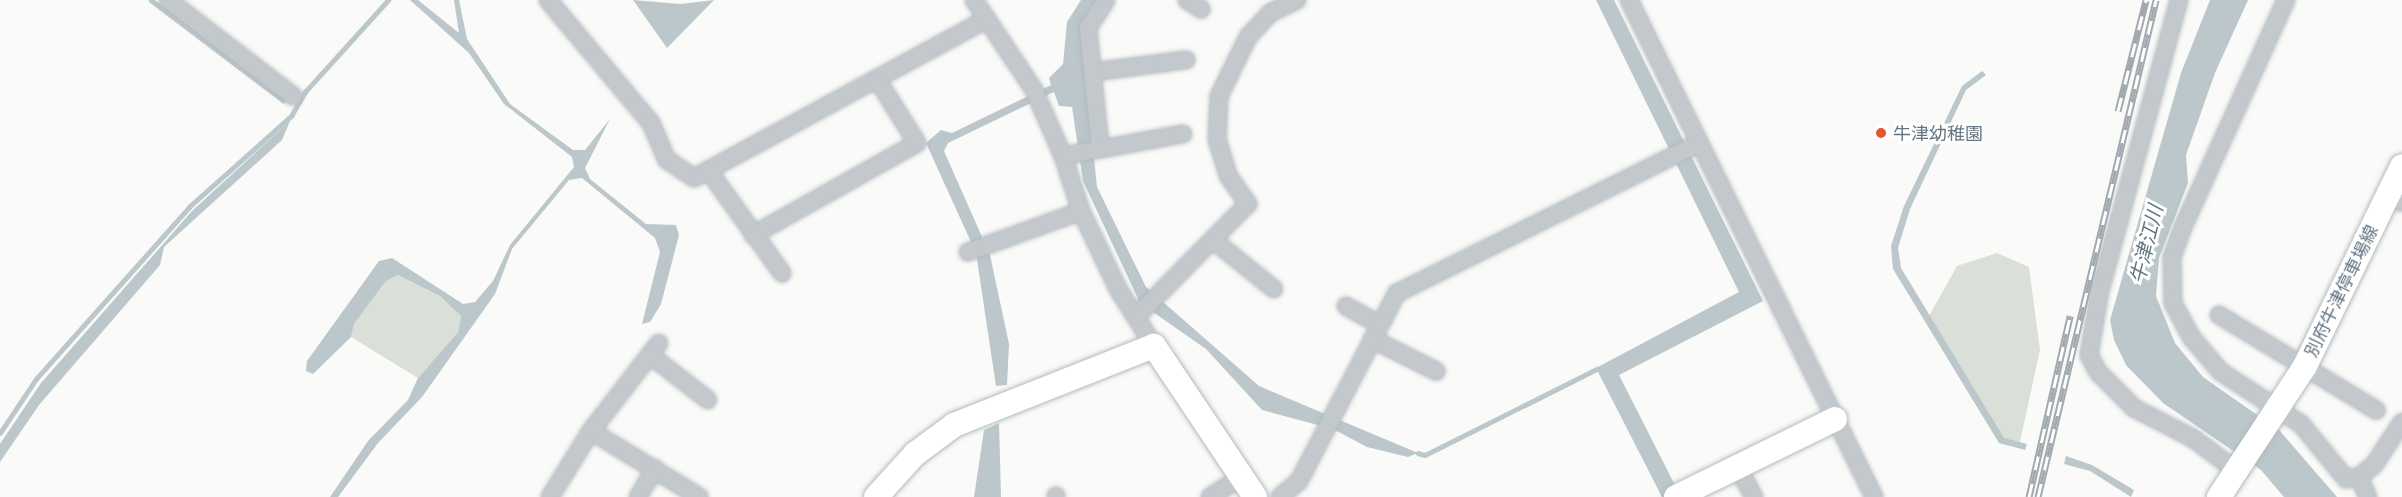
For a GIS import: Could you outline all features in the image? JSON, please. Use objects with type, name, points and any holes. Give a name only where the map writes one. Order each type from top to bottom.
[{"type":"street","points":[[168,0],[293,96]]},
{"type":"street","points":[[548,0],[651,123],[666,159],[694,178],[987,19]]},
{"type":"street","points":[[975,0],[1037,97],[1064,156],[1081,211],[1137,316],[1154,346],[1248,487],[1210,497]]},
{"type":"street","points":[[1100,147],[1088,28],[1106,0]]},
{"type":"street","points":[[1187,0],[1201,9]]},
{"type":"street","points":[[1137,316],[1160,290],[1248,204],[1228,175],[1217,140],[1219,96],[1248,37],[1270,13],[1297,0]]},
{"type":"street","points":[[1629,0],[1874,497]]},
{"type":"street","points":[[2286,0],[2183,227],[2171,278],[2173,303],[2191,337],[2221,372],[2301,424],[2346,479],[2359,477],[2374,465],[2402,422]]},
{"type":"street","points":[[2179,2],[2100,290],[2089,355],[2098,372],[2134,408],[2194,439],[2238,468],[2221,496]]},
{"type":"street","points":[[1092,72],[1186,60]]},
{"type":"street","points":[[753,235],[916,143],[877,79]]},
{"type":"street","points":[[1064,156],[1100,147],[1183,134]]},
{"type":"street","points":[[1280,497],[1299,481],[1332,411],[1397,293],[1699,143]]},
{"type":"street","name":"別府牛津停車場線","points":[[2238,468],[2305,366],[2395,198],[2402,166]]},
{"type":"street","points":[[708,170],[782,273]]},
{"type":"street","points":[[968,252],[1081,211]]},
{"type":"street","points":[[1213,240],[1274,289]]},
{"type":"street","points":[[1346,306],[1375,332],[1436,371]]},
{"type":"street","points":[[2219,315],[2376,410]]},
{"type":"street","points":[[876,497],[915,454],[954,425],[1154,346]]},
{"type":"street","points":[[550,497],[591,430],[654,349],[708,400]]},
{"type":"street","points":[[1679,495],[1834,419]]},
{"type":"street","points":[[591,430],[699,497]]},
{"type":"street","points":[[1738,468],[1754,497]]},
{"type":"street","points":[[638,497],[655,469]]},
{"type":"street","points":[[2359,477],[2368,497]]},
{"type":"shaded area","points":[[1997,253],[2029,267],[2040,350],[2019,446],[2002,441],[1929,316],[1957,266]]},
{"type":"shaded area","points":[[398,275],[440,296],[461,316],[458,332],[418,378],[351,337],[354,324],[386,281]]},
{"type":"water","points":[[410,0],[418,0],[459,33],[454,0],[459,0],[467,39],[510,104],[573,150],[585,150],[610,119],[585,168],[590,179],[646,224],[676,225],[679,235],[661,304],[650,322],[642,324],[660,252],[655,238],[582,178],[569,180],[512,249],[495,294],[422,397],[378,443],[338,497],[330,497],[368,441],[408,400],[418,378],[458,332],[461,316],[440,296],[398,275],[386,281],[354,324],[351,337],[313,374],[306,371],[307,361],[379,261],[392,258],[463,304],[475,302],[493,281],[510,245],[574,167],[572,157],[504,104],[469,53]]},
{"type":"water","points":[[633,0],[680,4],[714,0],[667,48]]},
{"type":"water","points":[[1081,0],[1098,0],[1081,31],[1097,187],[1146,287],[1259,386],[1418,453],[1408,457],[1367,447],[1333,429],[1262,410],[1206,349],[1140,303],[1083,181],[1072,107],[1059,106],[1054,92],[948,143],[944,151],[990,255],[1009,344],[1007,385],[996,386],[976,253],[926,143],[941,130],[952,133],[1051,85],[1049,78],[1063,64],[1067,22]]},
{"type":"water","points":[[1596,0],[1614,0],[1763,301],[1619,375],[1681,497],[1662,497],[1596,368],[1739,292]]},
{"type":"water","name":"牛津江川","points":[[2210,0],[2248,0],[2215,73],[2186,155],[2188,183],[2159,258],[2156,296],[2175,343],[2203,377],[2280,431],[2337,497],[2284,497],[2261,470],[2163,403],[2126,365],[2114,340],[2110,320],[2181,73]]},
{"type":"water","points":[[1982,71],[1986,75],[1966,90],[1910,209],[1898,248],[1901,268],[2004,438],[2027,444],[2025,450],[1999,443],[1893,269],[1891,246],[1904,206],[1962,86]]},
{"type":"water","points":[[290,121],[282,140],[164,247],[160,265],[39,405],[0,462],[0,444],[41,383],[192,211]]},
{"type":"water","points":[[999,423],[1001,497],[974,497],[984,430]]},
{"type":"water","points":[[2066,456],[2092,465],[2134,490],[2131,497],[2090,471],[2064,464]]},
{"type":"waterway","points":[[151,0],[283,100]]},
{"type":"waterway","points":[[0,433],[36,379],[189,207],[291,116],[305,92],[388,0]]},
{"type":"waterway","points":[[1418,453],[1425,455],[1597,369]]},
{"type":"railway","points":[[2118,111],[2146,0]]},
{"type":"railway","points":[[2038,497],[2156,0]]},
{"type":"railway","points":[[2029,497],[2070,316]]},
{"type":"place","name":"牛津幼稚園","points":[[1881,133]]}]
